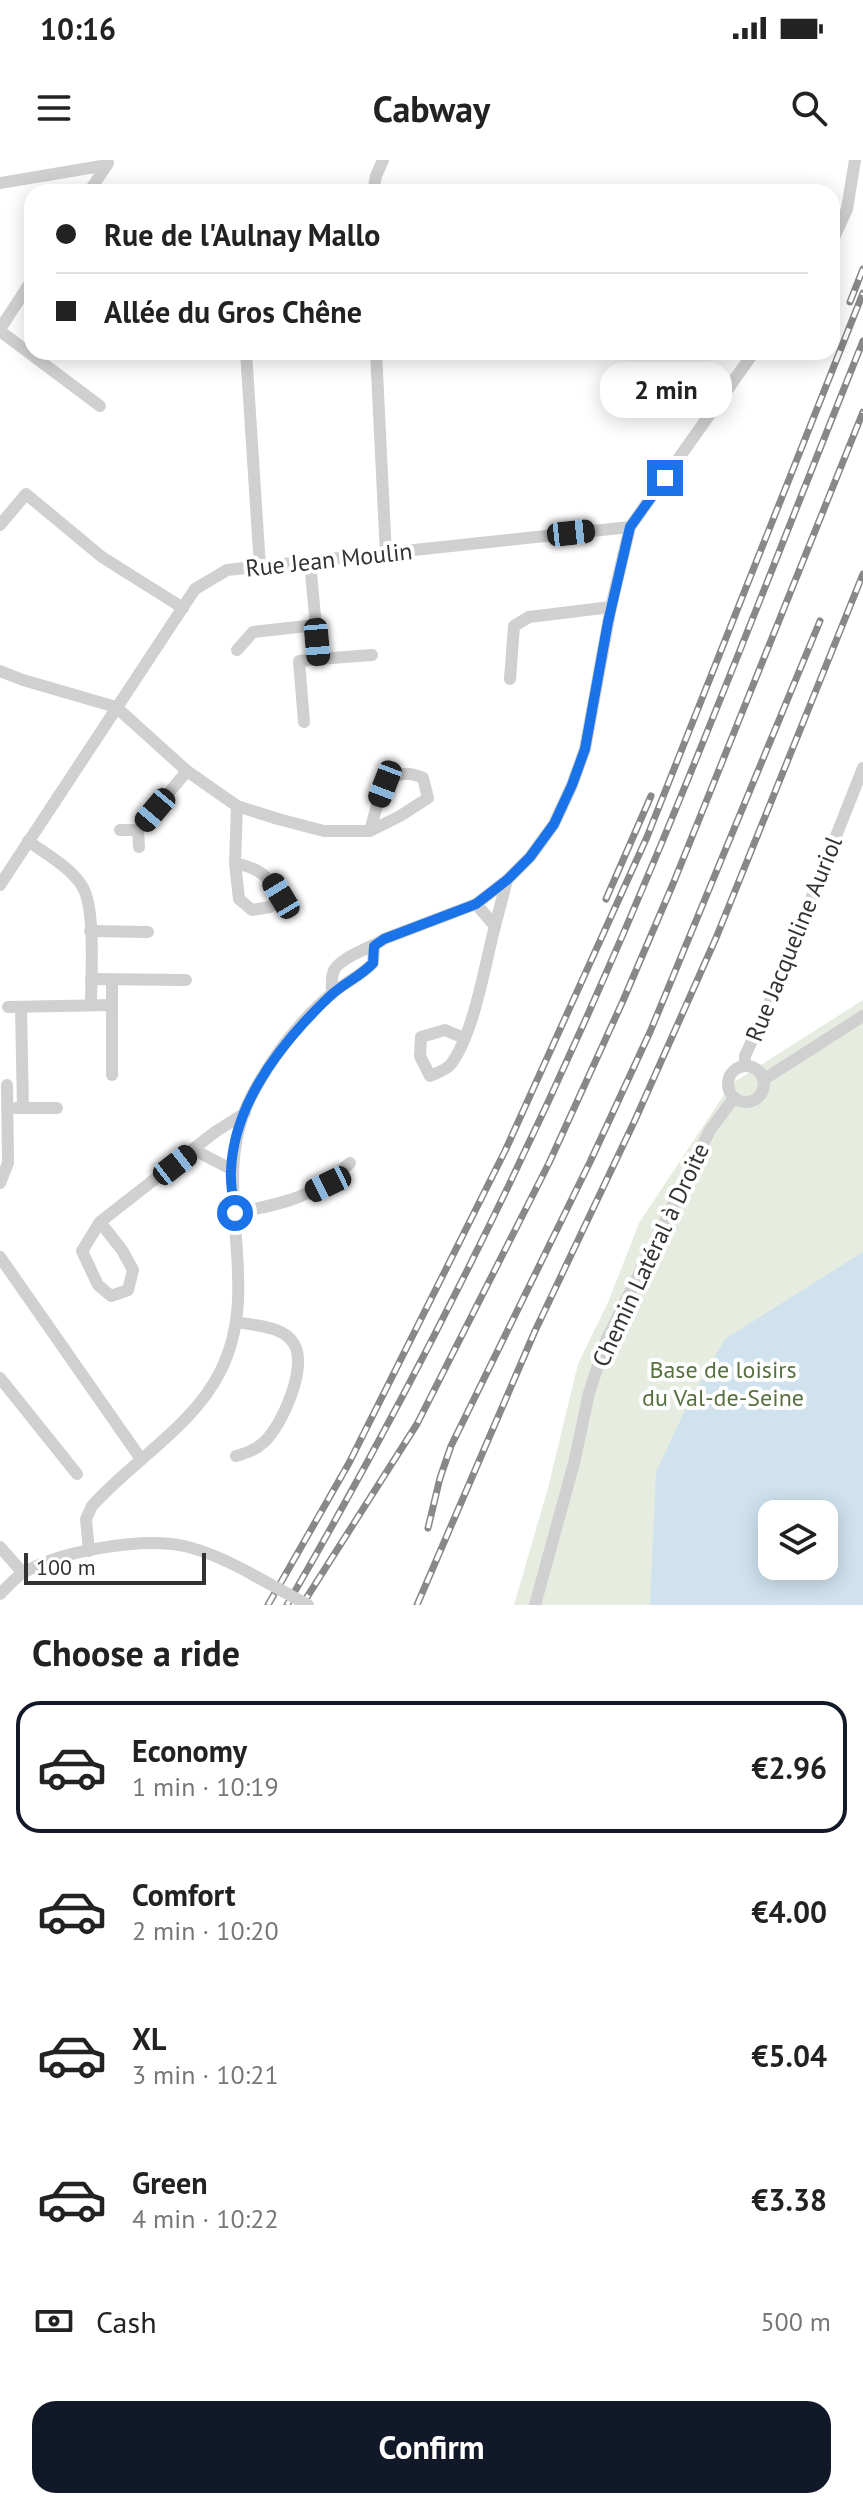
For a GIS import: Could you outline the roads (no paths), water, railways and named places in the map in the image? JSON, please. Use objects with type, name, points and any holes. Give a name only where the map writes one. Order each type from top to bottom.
[{"type":"street","points":[[376,184],[383,160]]},
{"type":"street","points":[[840,224],[847,209],[855,160]]},
{"type":"street","points":[[0,183],[108,162]]},
{"type":"street","points":[[94,184],[108,162]]},
{"type":"street","points":[[24,292],[0,330],[24,348]]},
{"type":"street","points":[[39,360],[100,406]]},
{"type":"street","points":[[247,360],[260,567]]},
{"type":"street","points":[[376,360],[386,555]]},
{"type":"street","points":[[332,994],[333,972],[338,966],[363,948],[476,904],[530,857],[554,824],[585,749],[611,607],[630,527],[748,360]]},
{"type":"street","points":[[0,525],[26,494],[102,557],[183,608]]},
{"type":"street","name":"Rue Jean Moulin","points":[[0,885],[195,589],[210,578],[227,570],[630,527]]},
{"type":"street","points":[[310,562],[319,659]]},
{"type":"street","points":[[510,679],[514,626],[529,617],[611,607]]},
{"type":"street","points":[[237,650],[253,632],[316,625]]},
{"type":"street","points":[[304,722],[299,661],[372,655]]},
{"type":"street","points":[[0,671],[116,707],[187,771],[237,806],[324,831],[370,831],[400,816],[428,798],[423,778],[413,773],[398,775],[385,784],[370,831]]},
{"type":"street","name":"Rue Jacqueline Auriol","points":[[745,1066],[745,1056],[775,990],[863,768]]},
{"type":"street","points":[[139,847],[138,830],[187,771]]},
{"type":"street","points":[[235,863],[237,806]]},
{"type":"street","points":[[120,830],[138,830]]},
{"type":"street","points":[[28,841],[67,869],[82,886],[90,905],[91,1005]]},
{"type":"street","points":[[464,1038],[478,996],[507,880]]},
{"type":"street","points":[[476,904],[495,926]]},
{"type":"street","points":[[90,931],[148,932]]},
{"type":"street","points":[[89,1551],[86,1519],[92,1506],[194,1410],[221,1371],[237,1322],[240,1283],[231,1169],[251,1098],[278,1054],[332,994],[373,963],[374,946]]},
{"type":"street","points":[[91,979],[186,980]]},
{"type":"street","points":[[112,980],[112,1075]]},
{"type":"street","points":[[23,1108],[15,1007],[112,1005]]},
{"type":"street","points":[[763,1080],[863,1016]]},
{"type":"street","points":[[734,1098],[746,1103],[754,1101],[763,1091],[763,1080],[757,1070],[745,1066]]},
{"type":"street","name":"Chemin Latéral à Droite","points":[[535,1605],[574,1463],[589,1393],[606,1341],[710,1130],[734,1098],[728,1079],[735,1070],[745,1066]]},
{"type":"street","points":[[0,1183],[8,1163],[8,1109],[3,1085],[23,1085]]},
{"type":"street","points":[[8,1109],[57,1108]]},
{"type":"street","points":[[100,1222],[133,1270],[128,1290],[111,1296],[98,1285],[82,1251],[100,1222],[215,1132],[245,1113]]},
{"type":"street","points":[[194,1150],[231,1169]]},
{"type":"street","points":[[235,1213],[292,1201],[328,1184],[350,1163]]},
{"type":"street","points":[[0,1257],[141,1459]]},
{"type":"street","points":[[236,1456],[250,1452],[265,1442],[275,1428],[290,1398],[298,1366],[294,1344],[277,1329],[237,1322]]},
{"type":"street","points":[[0,1378],[77,1474]]},
{"type":"street","points":[[0,1594],[23,1573],[60,1558],[138,1544],[181,1546],[221,1558],[308,1605]]},
{"type":"street","points":[[0,1547],[23,1573]]},
{"type":"water","points":[[863,1252],[863,1605],[650,1605],[656,1472],[688,1404],[725,1339]]},
{"type":"railway","points":[[850,302],[863,269]]},
{"type":"railway","points":[[840,351],[863,293]]},
{"type":"railway","points":[[287,1605],[439,1327],[576,1041],[686,784],[863,341]]},
{"type":"railway","points":[[268,1605],[349,1463],[505,1151],[647,837],[836,360]]},
{"type":"railway","points":[[302,1605],[417,1424],[549,1163],[673,884],[863,412]]},
{"type":"railway","points":[[417,1605],[535,1331],[635,1120],[716,938],[863,574]]},
{"type":"railway","points":[[428,1528],[451,1446],[650,1032],[820,621]]},
{"type":"railway","points":[[606,899],[651,796]]},
{"type":"park label","name":"Base de loisirs du Val-de-Seine","points":[[723,1384]]}]
